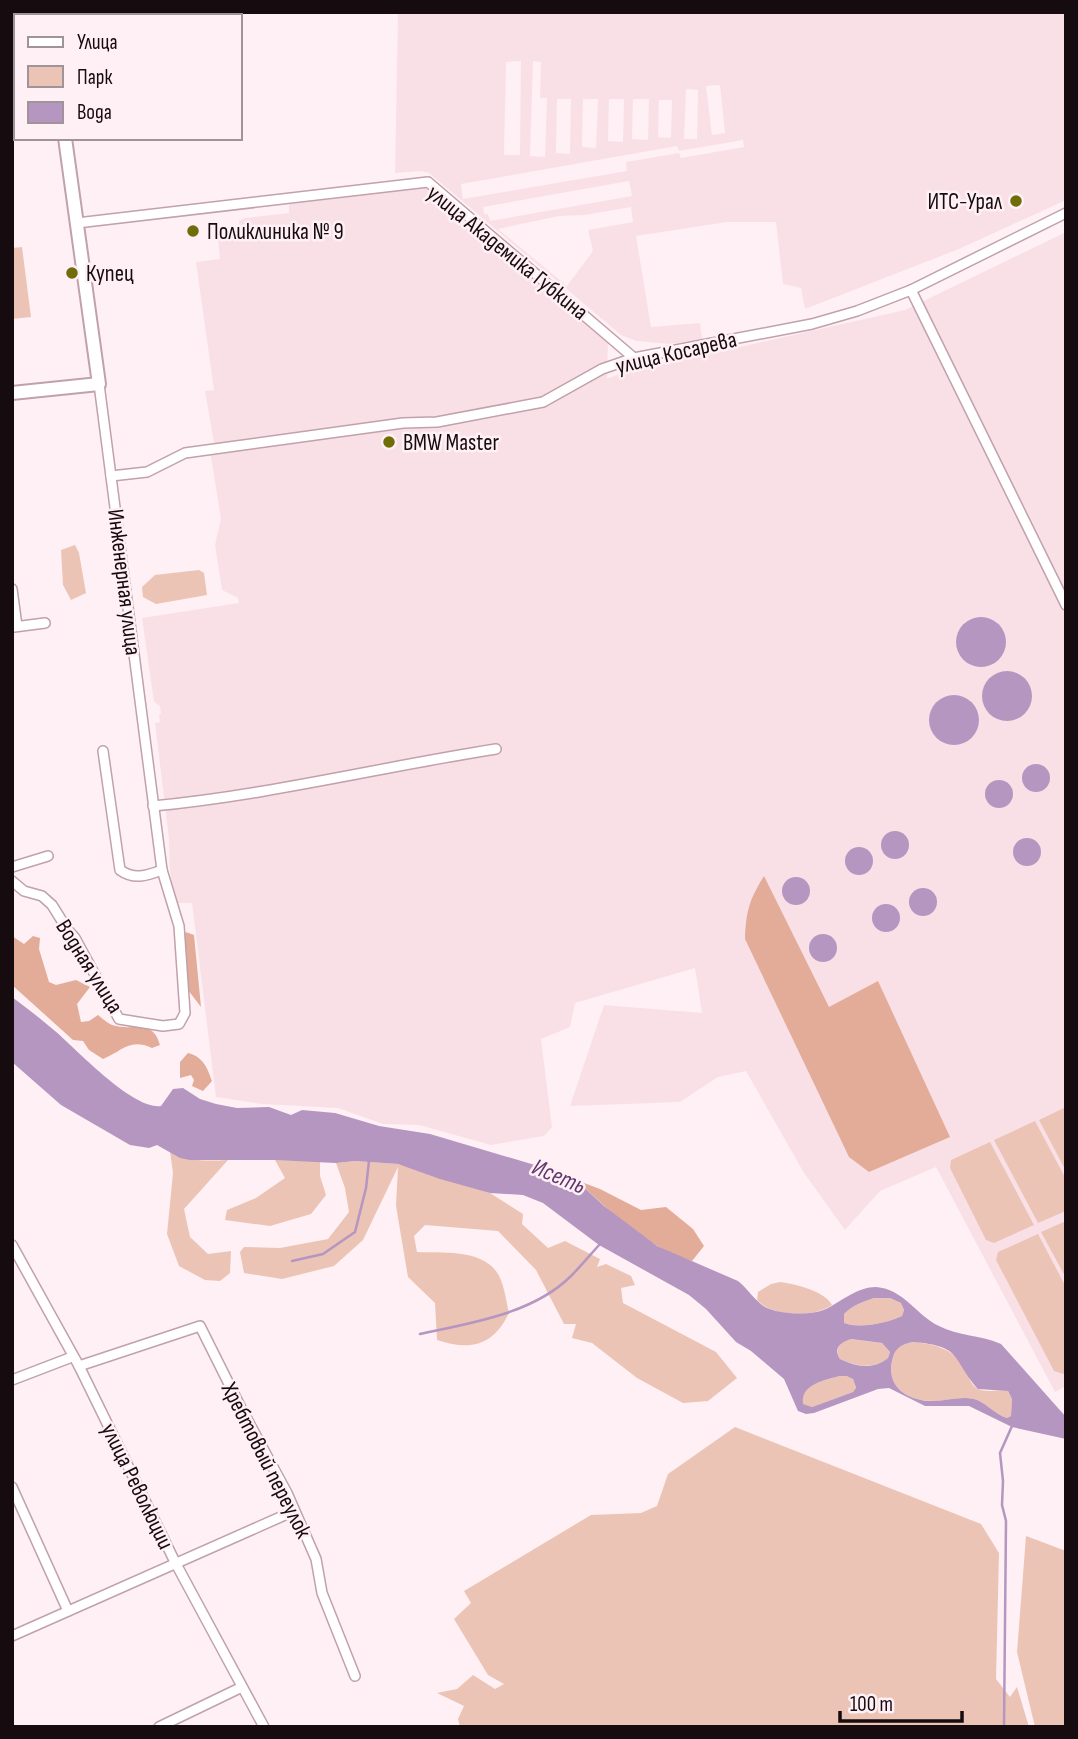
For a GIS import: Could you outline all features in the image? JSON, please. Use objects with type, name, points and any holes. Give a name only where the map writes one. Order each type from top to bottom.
[{"type":"street","name":"Инженерная улица","points":[[65,140],[162,870],[178,926],[185,1013],[179,1024]]},
{"type":"street","name":"улица Академика Губкина","points":[[77,223],[428,182],[634,358]]},
{"type":"street","name":"улица Косарева","points":[[111,476],[147,472],[185,453],[403,423],[437,422],[543,402],[602,369],[634,358],[812,324],[857,311],[911,290],[1066,213]]},
{"type":"street","points":[[911,290],[1066,605]]},
{"type":"street","points":[[12,393],[99,384]]},
{"type":"street","points":[[12,589],[15,627],[45,623]]},
{"type":"street","points":[[153,806],[280,790],[437,758],[496,749]]},
{"type":"street","points":[[103,751],[120,870],[129,876],[144,876],[162,870]]},
{"type":"street","points":[[12,867],[48,856]]},
{"type":"street","name":"Водная улица","points":[[12,881],[24,891],[42,896],[52,905],[75,938],[119,1018],[163,1026],[179,1024]]},
{"type":"street","name":"улица Революции","points":[[12,1245],[79,1366],[175,1562],[264,1727]]},
{"type":"street","name":"Хребтовый переулок","points":[[79,1366],[200,1326],[287,1493],[316,1559],[322,1593],[355,1676]]},
{"type":"street","points":[[12,1380],[72,1357]]},
{"type":"street","points":[[12,1487],[68,1612]]},
{"type":"street","points":[[12,1636],[294,1511]]},
{"type":"street","points":[[159,1727],[242,1687]]},
{"type":"shaded area","points":[[398,12],[1066,12],[1066,200],[959,249],[805,309],[801,288],[783,284],[776,222],[727,222],[636,236],[651,327],[700,323],[702,339],[670,344],[636,341],[621,335],[429,173],[395,173]],"holes":[[[521,61],[520,155],[504,155],[506,62]],[[533,61],[541,62],[540,98],[547,98],[545,157],[530,156]],[[720,85],[725,133],[712,135],[706,86]],[[686,89],[698,90],[697,139],[684,139]],[[557,99],[571,99],[570,154],[556,153]],[[583,99],[598,99],[596,148],[582,147]],[[609,99],[624,99],[623,142],[608,141]],[[633,99],[649,99],[648,140],[632,139]],[[659,100],[672,100],[671,138],[658,137]],[[743,140],[744,147],[681,158],[679,153],[626,162],[627,171],[463,199],[461,184],[677,146],[679,151]],[[629,181],[632,196],[490,221],[488,214],[484,214],[483,207]],[[631,207],[633,222],[588,230],[593,251],[567,286],[498,229],[559,216],[585,215]]]},
{"type":"shaded area","points":[[425,188],[608,343],[607,379],[619,374],[905,310],[1066,232],[1066,1386],[1055,1392],[936,1167],[880,1191],[845,1230],[804,1173],[746,1071],[718,1077],[680,1102],[570,1106],[604,1005],[702,1013],[695,968],[575,1003],[570,1027],[541,1039],[552,1127],[544,1136],[491,1145],[419,1125],[383,1124],[338,1108],[262,1104],[216,1097],[192,903],[176,903],[170,872],[169,839],[155,723],[160,722],[161,713],[160,706],[154,702],[142,618],[239,603],[238,598],[222,590],[215,545],[221,519],[209,444],[214,443],[205,391],[214,390],[196,262],[220,259],[217,230],[239,227],[239,221],[245,218],[289,213],[289,204]]},
{"type":"shaded area","points":[[764,876],[829,1007],[878,981],[950,1137],[869,1172],[849,1157],[745,939],[749,906]]},
{"type":"shaded area","points":[[186,932],[194,935],[201,1007],[188,990],[183,941]]},
{"type":"shaded area","points":[[12,936],[24,944],[33,936],[40,938],[39,949],[49,982],[56,985],[76,980],[90,987],[77,1004],[81,1022],[89,1021],[98,1015],[112,1025],[147,1028],[157,1036],[160,1045],[152,1048],[132,1045],[103,1059],[89,1050],[83,1041],[73,1040],[12,985]]},
{"type":"shaded area","points":[[188,1053],[201,1060],[212,1081],[203,1091],[192,1086],[194,1080],[191,1075],[180,1078],[180,1062]]},
{"type":"shaded area","points":[[576,1180],[641,1210],[666,1207],[693,1229],[704,1246],[692,1261],[675,1255],[644,1238]]},
{"type":"green space","points":[[22,247],[31,317],[12,319],[12,248]]},
{"type":"green space","points":[[75,545],[79,553],[86,593],[71,600],[63,585],[61,550]]},
{"type":"green space","points":[[199,570],[204,573],[207,595],[156,604],[143,597],[142,587],[155,575]]},
{"type":"green space","points":[[1066,1107],[1066,1171],[1039,1120]]},
{"type":"green space","points":[[1035,1121],[1066,1179],[1066,1211],[1038,1223],[994,1140]]},
{"type":"green space","points":[[990,1142],[1034,1225],[994,1243],[986,1240],[950,1168],[951,1160]]},
{"type":"green space","points":[[170,1151],[191,1159],[228,1160],[184,1209],[190,1237],[208,1254],[231,1251],[230,1273],[220,1281],[205,1280],[179,1266],[167,1234],[173,1173]]},
{"type":"green space","points":[[275,1160],[320,1161],[320,1176],[326,1195],[311,1214],[270,1226],[225,1220],[227,1210],[256,1198],[285,1178]]},
{"type":"green space","points":[[355,1161],[398,1164],[490,1193],[523,1214],[522,1224],[548,1248],[565,1241],[600,1259],[597,1267],[606,1264],[631,1276],[635,1285],[621,1288],[623,1303],[716,1352],[737,1378],[708,1401],[683,1403],[637,1378],[592,1343],[572,1338],[576,1324],[564,1324],[536,1270],[498,1231],[425,1225],[414,1236],[417,1252],[459,1254],[489,1264],[499,1275],[506,1297],[509,1313],[496,1333],[488,1339],[471,1345],[437,1340],[435,1303],[408,1277],[396,1206],[398,1167],[363,1240],[334,1266],[282,1279],[244,1273],[240,1252],[244,1247],[280,1248],[328,1239],[349,1212],[345,1188],[336,1163]]},
{"type":"green space","points":[[1066,1221],[1066,1278],[1041,1232]]},
{"type":"green space","points":[[1038,1234],[1066,1287],[1066,1373],[1063,1374],[1054,1371],[996,1260],[998,1252]]},
{"type":"green space","points":[[780,1282],[816,1292],[832,1305],[815,1312],[793,1314],[773,1310],[757,1300],[758,1292]]},
{"type":"green space","points":[[874,1298],[890,1298],[901,1303],[904,1310],[902,1316],[873,1324],[844,1323],[844,1314],[847,1311]]},
{"type":"green space","points":[[850,1339],[882,1343],[890,1352],[888,1358],[864,1366],[840,1359],[839,1346]]},
{"type":"green space","points":[[913,1342],[929,1344],[949,1352],[960,1361],[975,1387],[987,1391],[1008,1391],[1012,1399],[1011,1416],[1002,1416],[974,1399],[926,1401],[901,1391],[892,1377],[893,1357],[900,1346]]},
{"type":"green space","points":[[840,1376],[853,1379],[856,1389],[853,1392],[812,1407],[802,1404],[802,1398],[809,1388]]},
{"type":"green space","points":[[735,1427],[981,1524],[999,1553],[996,1679],[1010,1697],[1017,1687],[1029,1727],[460,1727],[458,1719],[464,1706],[437,1693],[457,1689],[473,1675],[495,1689],[504,1684],[488,1675],[454,1619],[471,1603],[464,1591],[591,1515],[641,1513],[657,1506],[668,1474]]},
{"type":"green space","points":[[1026,1536],[1066,1551],[1066,1727],[1035,1727],[1017,1652]]},
{"type":"water","points":[[981,617],[999,624],[1006,642],[999,660],[981,667],[963,660],[956,642],[963,624]]},
{"type":"water","points":[[1007,671],[1025,678],[1032,696],[1025,714],[1007,721],[989,714],[982,696],[989,678]]},
{"type":"water","points":[[954,695],[972,702],[979,720],[972,738],[954,745],[936,738],[929,720],[936,702]]},
{"type":"water","points":[[1036,764],[1046,768],[1050,778],[1046,788],[1036,792],[1026,788],[1022,778],[1026,768]]},
{"type":"water","points":[[999,780],[1009,784],[1013,794],[1009,804],[999,808],[989,804],[985,794],[989,784]]},
{"type":"water","points":[[895,831],[905,835],[909,845],[905,855],[895,859],[885,855],[881,845],[885,835]]},
{"type":"water","points":[[1027,838],[1037,842],[1041,852],[1037,862],[1027,866],[1017,862],[1013,852],[1017,842]]},
{"type":"water","points":[[859,847],[869,851],[873,861],[869,871],[859,875],[849,871],[845,861],[849,851]]},
{"type":"water","points":[[796,877],[806,881],[810,891],[806,901],[796,905],[786,901],[782,891],[786,881]]},
{"type":"water","points":[[923,888],[933,892],[937,902],[933,912],[923,916],[913,912],[909,902],[913,892]]},
{"type":"water","points":[[886,904],[896,908],[900,918],[896,928],[886,932],[876,928],[872,918],[876,908]]},
{"type":"water","points":[[823,934],[833,938],[837,948],[833,958],[823,962],[813,958],[809,948],[813,938]]},
{"type":"water","name":"Исеть","points":[[12,997],[121,1089],[149,1105],[161,1106],[173,1089],[183,1088],[200,1099],[237,1108],[269,1107],[291,1115],[302,1110],[335,1113],[379,1126],[430,1134],[565,1174],[657,1246],[738,1281],[762,1305],[771,1310],[788,1313],[822,1311],[857,1292],[876,1287],[895,1293],[939,1326],[1001,1344],[1066,1417],[1066,1439],[1012,1427],[969,1406],[925,1406],[889,1388],[878,1389],[806,1414],[798,1411],[784,1379],[736,1342],[706,1309],[689,1295],[599,1245],[543,1203],[523,1195],[490,1193],[398,1164],[355,1161],[336,1163],[190,1160],[180,1158],[157,1145],[149,1148],[130,1145],[61,1105],[12,1062]],"holes":[[[874,1298],[890,1298],[901,1303],[904,1310],[902,1316],[889,1321],[857,1325],[844,1323],[844,1314],[858,1304]],[[851,1339],[882,1343],[890,1352],[888,1358],[882,1362],[870,1366],[858,1365],[840,1359],[837,1352],[841,1344]],[[913,1342],[948,1350],[978,1389],[1008,1391],[1012,1399],[1011,1416],[1002,1416],[974,1399],[926,1401],[901,1391],[895,1384],[891,1368],[894,1354],[903,1345]],[[847,1376],[853,1379],[856,1388],[853,1392],[812,1407],[803,1404],[805,1392],[820,1382]]]},
{"type":"waterway","points":[[292,1261],[323,1254],[355,1232],[366,1188],[369,1161]]},
{"type":"waterway","points":[[420,1334],[480,1321],[538,1300],[571,1276],[600,1244]]},
{"type":"waterway","points":[[1004,1727],[1006,1521],[1002,1505],[1000,1453],[1012,1426]]},
{"type":"place","name":"ИТС-Урал","points":[[1016,201]]},
{"type":"place","name":"Поликлиника № 9","points":[[193,231]]},
{"type":"place","name":"Купец","points":[[72,273]]},
{"type":"place","name":"BMW Master","points":[[389,442]]}]
